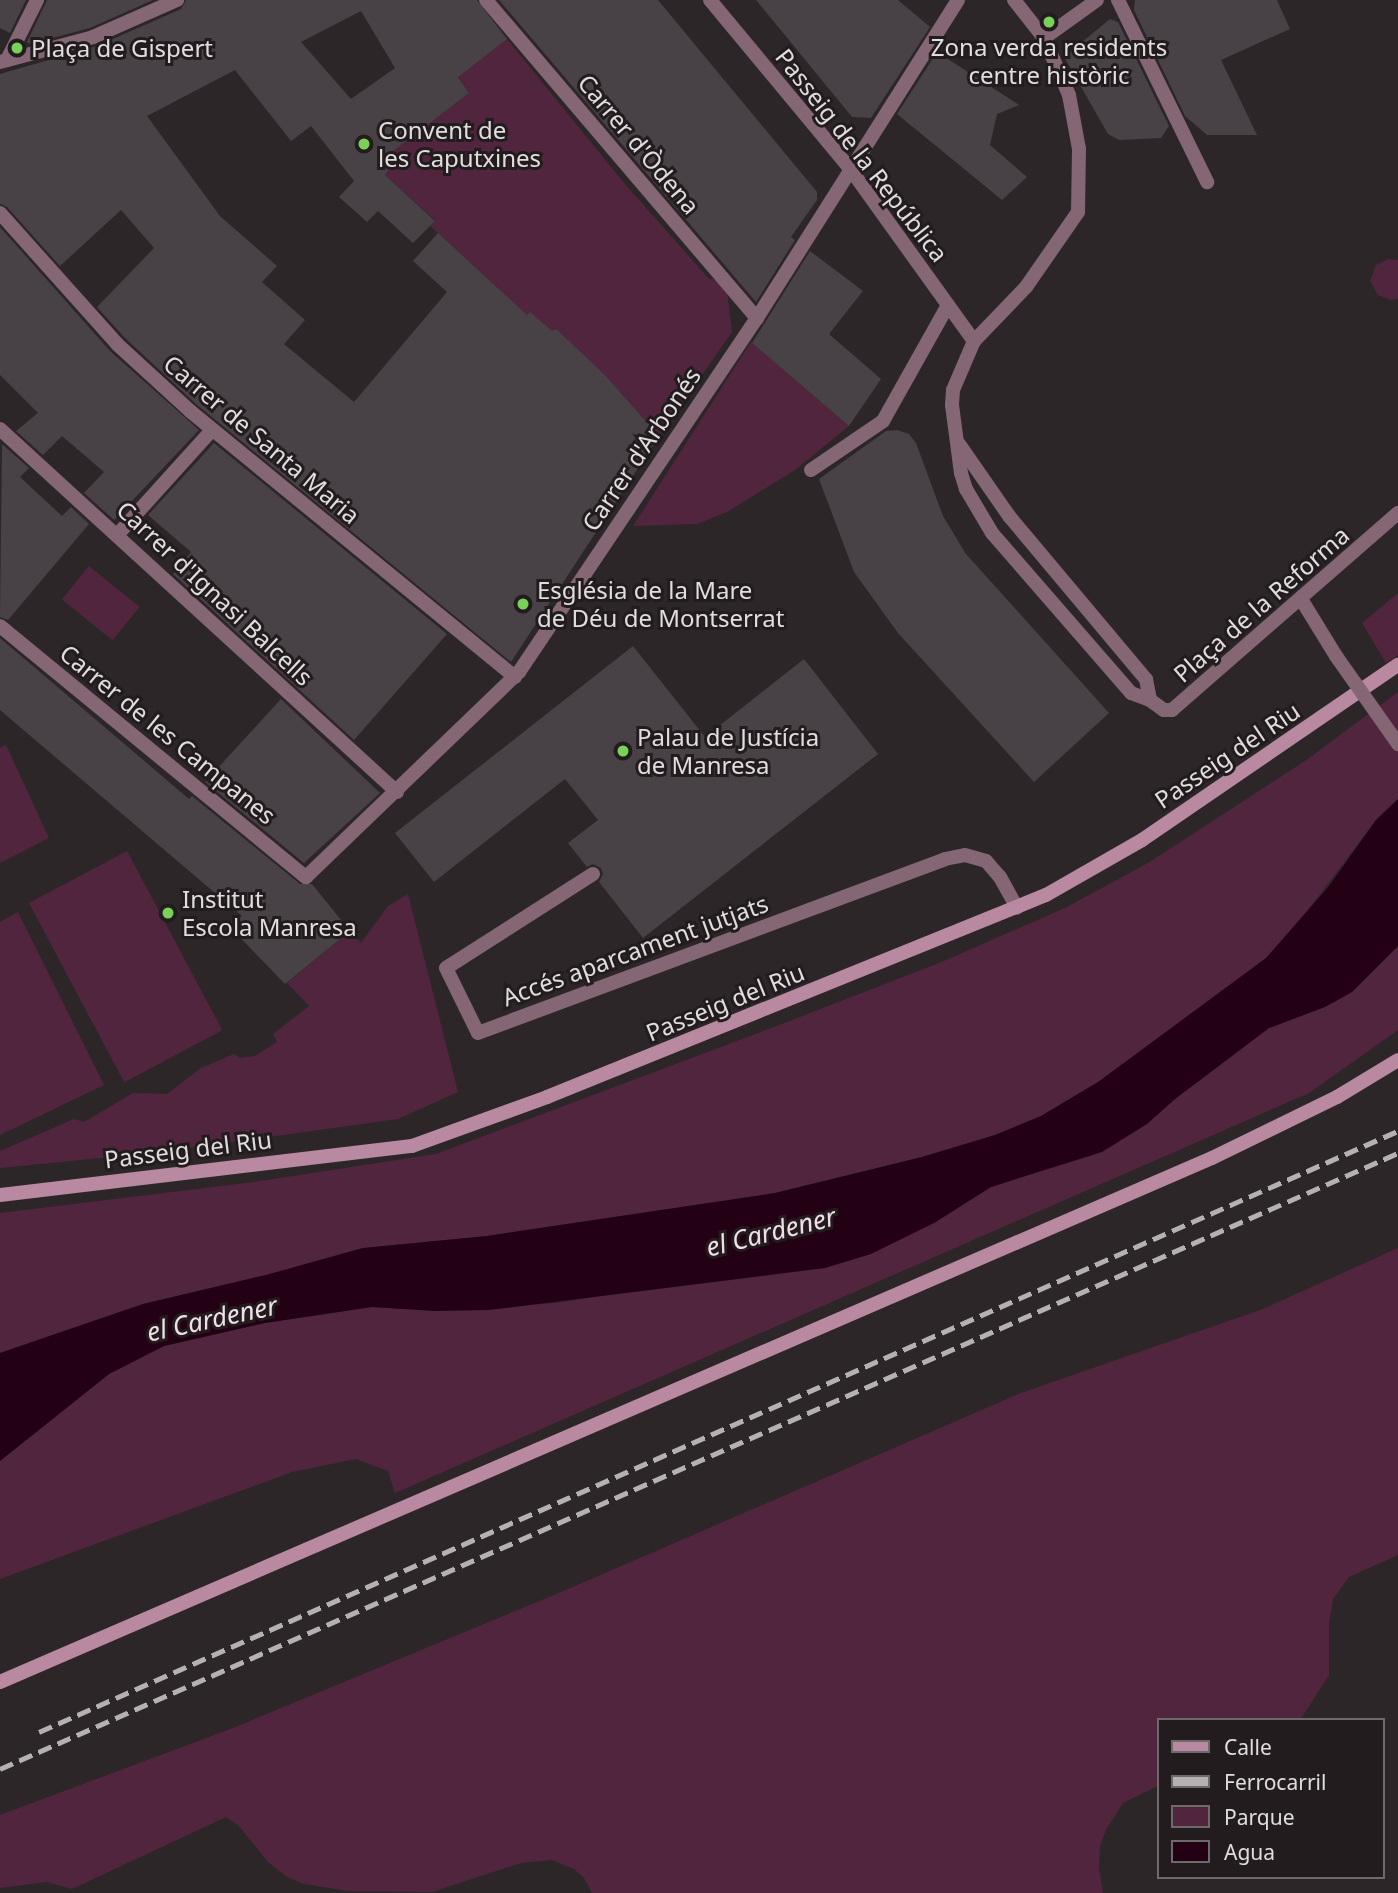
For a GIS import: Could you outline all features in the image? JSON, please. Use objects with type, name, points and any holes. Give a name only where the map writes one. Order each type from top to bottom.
[{"type":"street","points":[[4,61],[37,0]]},
{"type":"street","points":[[4,61],[93,37],[177,0]]},
{"type":"street","name":"Carrer d'Òdena","points":[[486,0],[757,318]]},
{"type":"street","name":"Passeig de la República","points":[[710,0],[851,170],[974,341]]},
{"type":"street","name":"Carrer d'Arbonés","points":[[306,877],[514,677],[757,318],[958,0]]},
{"type":"street","name":"Plaça de la Reforma","points":[[1014,0],[1044,38],[1072,109],[1079,149],[1078,212],[1026,287],[974,341],[953,390],[951,405],[961,473],[966,489],[992,533],[1130,693],[1150,700],[1164,710],[1172,710],[1398,513]]},
{"type":"street","points":[[1044,38],[1097,0]]},
{"type":"street","points":[[1118,0],[1207,182]]},
{"type":"street","name":"Carrer de Santa Maria","points":[[0,213],[117,344],[212,430],[514,677]]},
{"type":"street","points":[[811,470],[883,421],[948,305]]},
{"type":"street","name":"Carrer d'Ignasi Balcells","points":[[0,429],[118,534],[397,792]]},
{"type":"street","points":[[118,534],[212,430]]},
{"type":"street","name":"Plaça de la Reforma","points":[[958,443],[1009,516],[1146,678],[1150,700]]},
{"type":"street","points":[[1301,599],[1336,656],[1398,744]]},
{"type":"street","name":"Carrer de les Campanes","points":[[0,626],[306,877]]},
{"type":"street","name":"Passeig del Riu","points":[[0,1195],[412,1146],[560,1093],[1046,895],[1142,841],[1398,665]]},
{"type":"street","name":"Accés aparcament jutjats","points":[[593,874],[446,968],[478,1033],[945,859],[965,855],[986,860],[1004,883],[1017,908]]},
{"type":"street","points":[[0,1682],[1212,1158],[1337,1097],[1398,1060]]},
{"type":"green space","points":[[425,25],[507,39],[624,183],[710,280],[712,278],[727,291],[732,332],[659,436],[603,373],[552,331],[511,333],[501,291],[430,226],[435,220],[385,175],[389,169],[379,162],[469,93]]},
{"type":"green space","points":[[1389,259],[1398,260],[1398,299],[1391,300],[1378,295],[1370,281],[1376,265]]},
{"type":"green space","points":[[751,342],[849,426],[795,470],[727,512],[697,524],[633,526]]},
{"type":"green space","points":[[89,566],[140,607],[112,640],[62,599]]},
{"type":"green space","points":[[1398,593],[1398,655],[1386,663],[1362,623]]},
{"type":"green space","points":[[1398,692],[1398,799],[1376,820],[1296,926],[1266,958],[1155,1042],[1098,1082],[1041,1116],[995,1135],[922,1157],[775,1193],[487,1236],[363,1248],[266,1275],[143,1304],[0,1353],[0,1213],[254,1182],[436,1154],[944,961],[1065,908],[1148,863],[1305,761]]},
{"type":"green space","points":[[6,745],[49,838],[0,863],[0,748]]},
{"type":"green space","points":[[127,851],[222,1030],[124,1082],[29,903]]},
{"type":"green space","points":[[408,894],[458,1092],[398,1119],[161,1152],[0,1168],[0,1151],[74,1119],[84,1122],[133,1093],[167,1094],[201,1068],[234,1054],[241,1058],[255,1056],[277,1042],[273,1034],[309,1006],[287,983],[350,931],[361,943],[388,906]]},
{"type":"green space","points":[[18,912],[104,1085],[0,1135],[0,922]]},
{"type":"green space","points":[[1398,946],[1398,1030],[1309,1093],[395,1493],[388,1471],[356,1459],[292,1472],[0,1579],[0,1461],[109,1374],[164,1346],[265,1323],[372,1307],[435,1311],[556,1303],[680,1283],[825,1268],[934,1223],[991,1187],[1075,1159],[1147,1124],[1175,1099],[1269,1028],[1325,1007],[1352,992]]},
{"type":"green space","points":[[1398,1248],[1398,1555],[1349,1577],[1333,1599],[1329,1624],[1329,1675],[1301,1718],[1156,1718],[1156,1787],[1123,1803],[1107,1828],[1100,1845],[1099,1868],[1103,1893],[592,1893],[584,1878],[574,1869],[552,1860],[521,1863],[432,1892],[348,1891],[304,1884],[287,1877],[268,1862],[238,1825],[226,1817],[72,1889],[47,1882],[0,1888],[0,1815],[233,1728],[566,1590],[1021,1393],[1263,1309]]},
{"type":"water","name":"el Cardener","points":[[1398,799],[1398,946],[1352,992],[1325,1007],[1269,1028],[1175,1099],[1147,1124],[1102,1152],[991,1187],[934,1223],[871,1254],[825,1268],[489,1310],[435,1311],[372,1307],[265,1323],[164,1346],[109,1374],[0,1461],[0,1353],[143,1304],[266,1275],[363,1248],[487,1236],[775,1193],[922,1157],[995,1135],[1041,1116],[1098,1082],[1266,958],[1329,886],[1376,820]]},
{"type":"building","points":[[0,0],[26,0],[10,33],[0,28]]},
{"type":"building","points":[[47,0],[153,0],[90,28],[30,44],[27,42]]},
{"type":"building","points":[[186,0],[477,0],[507,39],[458,77],[469,93],[379,162],[389,169],[385,175],[435,221],[413,243],[378,211],[367,222],[339,197],[354,181],[311,126],[291,141],[235,70],[147,116],[220,216],[277,266],[262,282],[305,320],[284,344],[354,402],[447,292],[413,261],[438,233],[527,315],[530,312],[552,331],[556,329],[604,374],[659,436],[511,662],[196,404],[124,337],[97,307],[154,248],[121,210],[60,266],[7,207],[0,204],[0,74],[97,46],[181,9]],"holes":[[[361,11],[395,68],[351,99],[301,42]]]},
{"type":"building","points":[[499,0],[658,0],[817,192],[817,200],[791,237],[795,240],[756,302]]},
{"type":"building","points":[[756,0],[898,0],[930,27],[871,118],[852,117]]},
{"type":"building","points":[[1135,0],[1277,0],[1290,29],[1221,60],[1257,135],[1207,135],[1185,116],[1134,10]]},
{"type":"building","points":[[1110,19],[1118,22],[1169,126],[1161,138],[1119,140],[1108,134],[1064,57]]},
{"type":"building","points":[[937,52],[1019,105],[997,114],[990,145],[1027,177],[1002,200],[897,114]]},
{"type":"building","points":[[0,227],[110,351],[199,430],[114,520],[84,493],[104,472],[62,436],[43,455],[16,431],[38,413],[0,375]]},
{"type":"building","points":[[810,251],[863,291],[829,334],[881,379],[849,426],[752,343]]},
{"type":"building","points":[[897,430],[909,434],[916,443],[943,516],[966,554],[1109,713],[1034,782],[898,633],[854,572],[819,479],[886,431]]},
{"type":"building","points":[[214,443],[447,634],[354,740],[173,574],[191,552],[148,515]]},
{"type":"building","points":[[2,444],[29,468],[20,477],[62,516],[71,507],[89,524],[8,620],[0,617]]},
{"type":"building","points":[[0,638],[189,799],[192,796],[300,884],[312,884],[350,931],[285,984],[227,924],[242,916],[0,710]]},
{"type":"building","points":[[633,646],[705,737],[804,659],[878,754],[643,938],[599,882],[603,874],[601,868],[593,864],[587,867],[568,843],[598,820],[565,779],[434,882],[395,833]]},
{"type":"building","points":[[281,699],[380,793],[304,863],[205,782]]},
{"type":"railway","points":[[39,1732],[1398,1131]]},
{"type":"railway","points":[[0,1769],[1398,1153]]},
{"type":"place","name":"Zona verda residents centre històric","points":[[1049,22]]},
{"type":"place","name":"Plaça de Gispert","points":[[17,48]]},
{"type":"place","name":"Convent de les Caputxines","points":[[364,144]]},
{"type":"place","name":"Església de la Mare de Déu de Montserrat","points":[[523,604]]},
{"type":"place","name":"Palau de Justícia de Manresa","points":[[623,751]]},
{"type":"place","name":"Institut Escola Manresa","points":[[168,913]]}]
